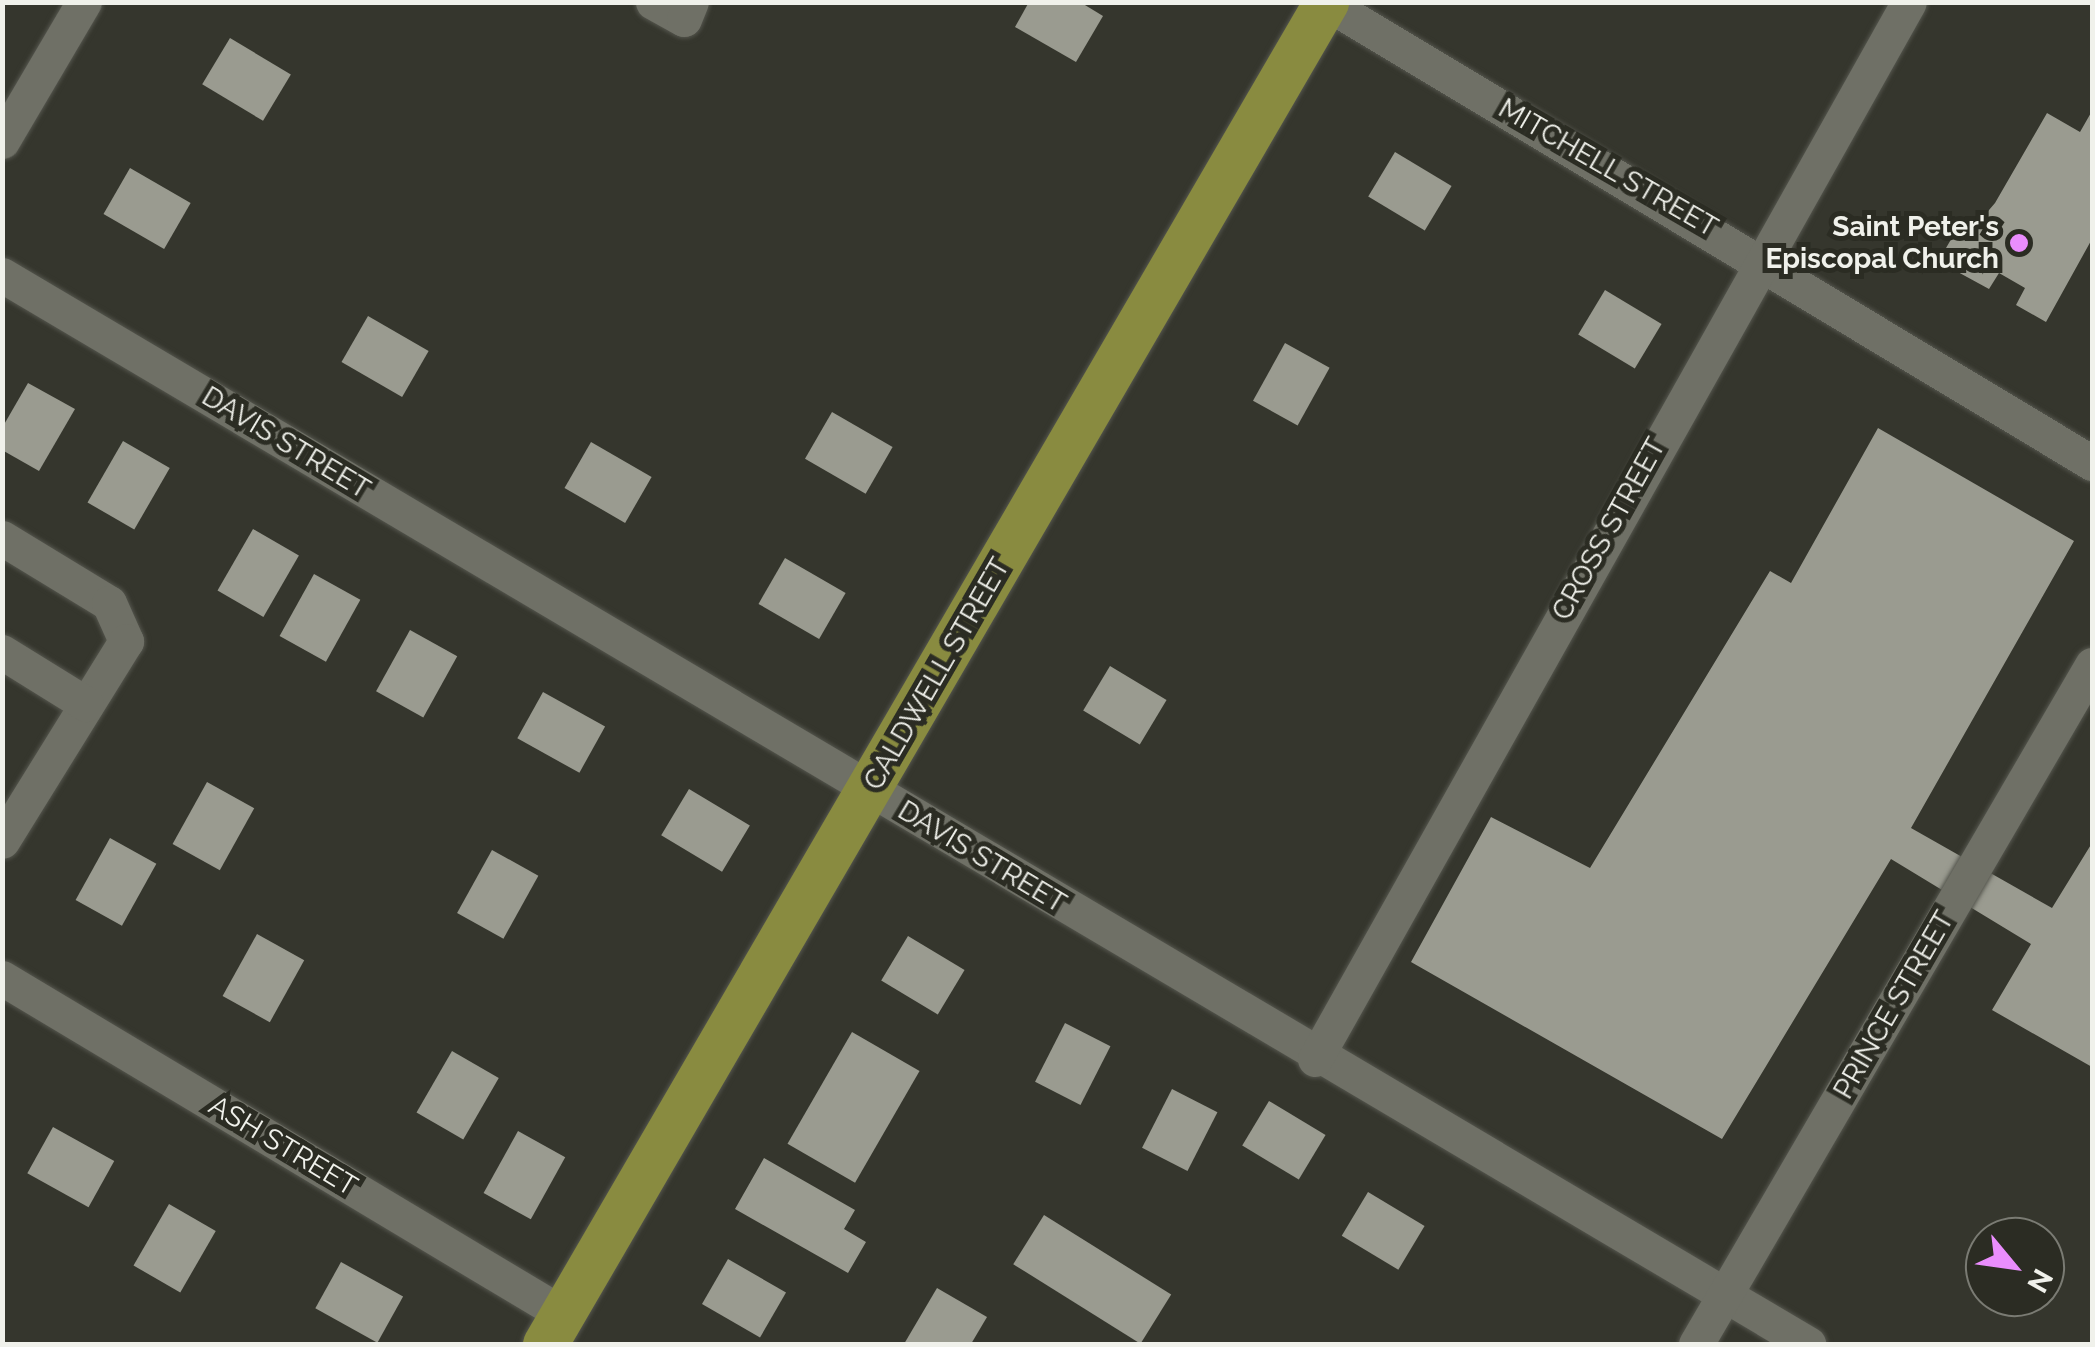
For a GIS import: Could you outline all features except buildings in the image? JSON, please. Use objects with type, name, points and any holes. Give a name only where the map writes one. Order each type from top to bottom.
[{"type":"main road","name":"CALDWELL STREET","points":[[554,1329],[1326,3]]},
{"type":"street","points":[[2,141],[84,2]]},
{"type":"street","points":[[653,2],[684,20],[691,2]]},
{"type":"street","name":"CROSS STREET","points":[[1315,1058],[1760,257],[1909,2]]},
{"type":"street","name":"MITCHELL STREET","points":[[1326,3],[1760,257],[2092,463]]},
{"type":"street","name":"DAVIS STREET","points":[[2,275],[1315,1058],[1808,1344]]},
{"type":"street","points":[[2,538],[109,603],[126,640],[2,841]]},
{"type":"street","points":[[2,652],[86,704]]},
{"type":"street","name":"PRINCE STREET","points":[[1696,1344],[2092,666]]},
{"type":"street","name":"ASH STREET","points":[[2,978],[554,1329]]},
{"type":"place","name":"Saint Peter's Episcopal Church","points":[[2019,243]]}]
